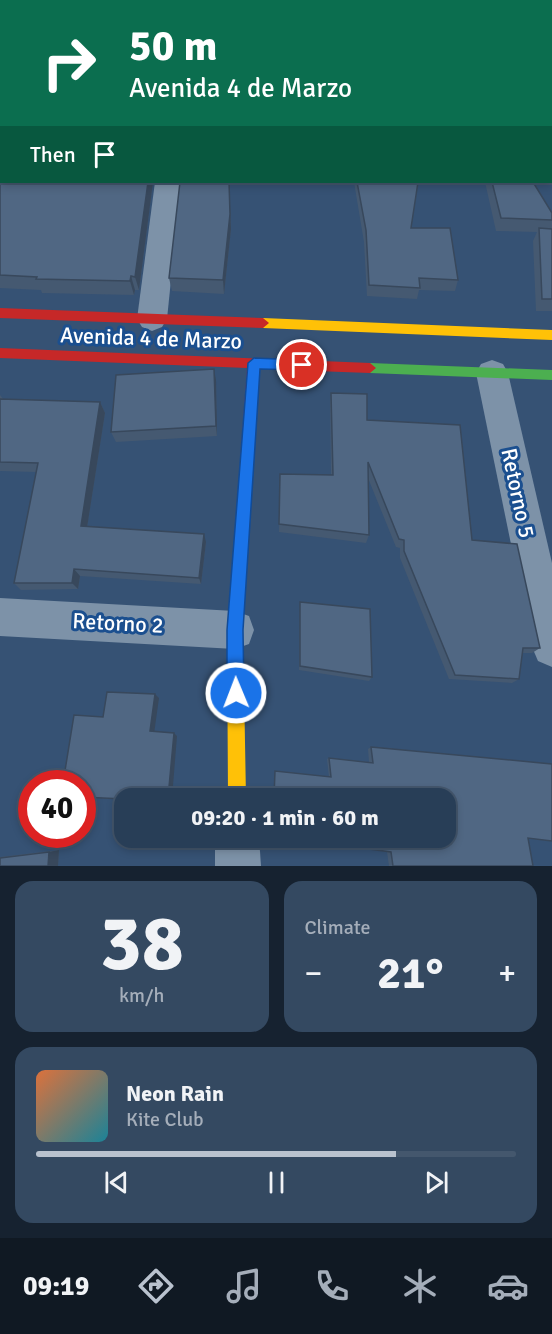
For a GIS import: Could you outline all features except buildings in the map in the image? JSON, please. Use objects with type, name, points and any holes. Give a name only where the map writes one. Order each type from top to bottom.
[{"type":"main road","name":"Avenida 4 de Marzo","points":[[0,313],[552,335]]},
{"type":"main road","name":"Avenida 4 de Marzo","points":[[0,353],[552,375]]},
{"type":"main road","points":[[237,788],[235,630],[254,363]]},
{"type":"street","points":[[152,319],[168,183]]},
{"type":"street","name":"Retorno 5","points":[[492,373],[552,647]]},
{"type":"street","name":"Retorno 2","points":[[0,616],[235,630]]},
{"type":"street","points":[[237,848],[238,866]]},
{"type":"traffic: fast","points":[[370,368],[552,375]]},
{"type":"traffic: slow","points":[[263,323],[552,335]]},
{"type":"traffic: slow","points":[[237,788],[235,630],[242,533]]},
{"type":"traffic: jam","points":[[0,313],[263,323]]},
{"type":"traffic: jam","points":[[0,353],[370,368]]},
{"type":"traffic: jam","points":[[242,533],[254,363]]},
{"type":"route","points":[[236,693],[235,630],[254,363],[302,365]]}]
